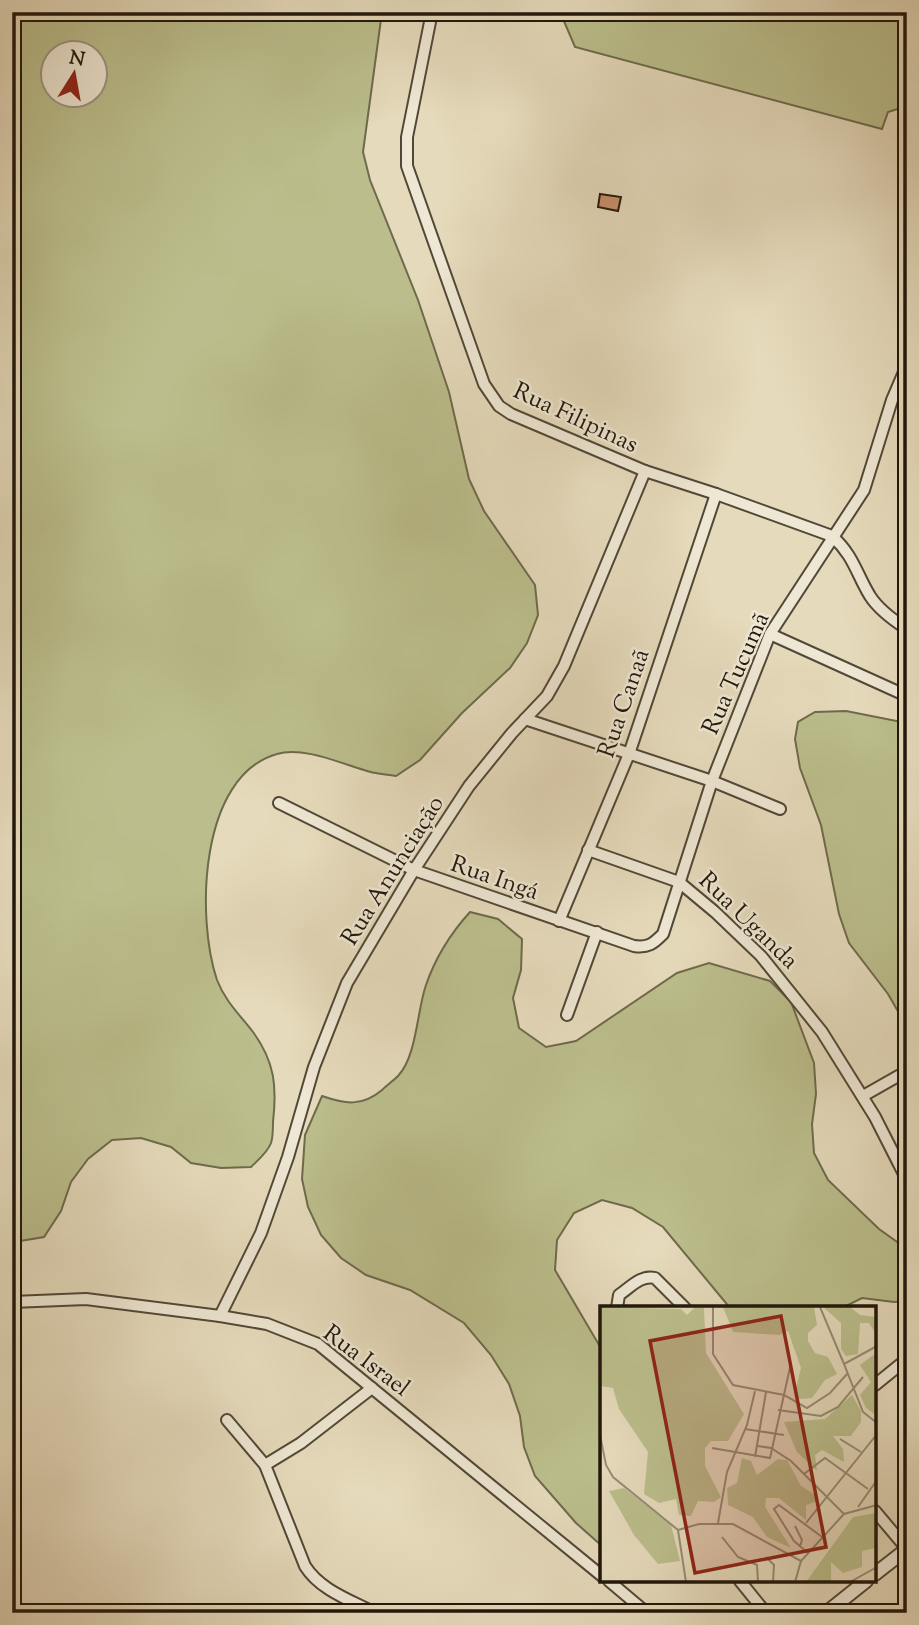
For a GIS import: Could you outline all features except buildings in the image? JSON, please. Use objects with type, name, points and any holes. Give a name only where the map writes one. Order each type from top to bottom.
[{"type":"street","name":"Rua Filipinas","points":[[432,12],[407,137],[407,166],[484,384],[499,406],[510,414],[645,471],[832,536]]},
{"type":"street","name":"Rua Tucumã","points":[[663,934],[712,781],[770,634],[864,490],[892,400],[907,365]]},
{"type":"street","name":"Rua Anunciação","points":[[220,1317],[261,1233],[288,1157],[314,1067],[347,983],[414,870],[469,786],[547,696],[564,666],[645,471]]},
{"type":"street","name":"Rua Canaã","points":[[559,921],[629,754],[716,494]]},
{"type":"street","points":[[832,536],[847,550],[871,597],[891,618],[907,629]]},
{"type":"street","points":[[770,634],[907,696]]},
{"type":"street","points":[[525,719],[712,781],[780,809]]},
{"type":"street","name":"Rua Ingá","points":[[279,803],[414,870],[559,921],[645,948],[654,944],[663,934]]},
{"type":"street","name":"Rua Uganda","points":[[588,850],[679,882],[761,956],[822,1032],[863,1097],[907,1180]]},
{"type":"street","points":[[567,1015],[597,932]]},
{"type":"street","points":[[863,1097],[907,1071]]},
{"type":"street","points":[[617,1306],[619,1295],[643,1277],[655,1278],[683,1306]]},
{"type":"street","name":"Rua Israel","points":[[12,1302],[86,1299],[220,1317],[268,1324],[318,1345],[600,1574]]},
{"type":"street","points":[[877,1383],[907,1359]]},
{"type":"street","points":[[265,1465],[300,1443],[372,1388]]},
{"type":"street","points":[[227,1420],[265,1465],[311,1576],[328,1589],[375,1613]]},
{"type":"street","points":[[877,1513],[907,1549],[877,1572]]},
{"type":"street","points":[[610,1583],[647,1613]]},
{"type":"street","points":[[744,1583],[766,1613]]},
{"type":"street","points":[[826,1613],[864,1583]]},
{"type":"green space","points":[[12,12],[382,12],[363,152],[370,180],[418,300],[449,392],[469,479],[484,511],[535,585],[538,615],[527,643],[510,668],[462,713],[420,760],[396,776],[309,754],[287,752],[251,767],[232,790],[218,819],[210,852],[206,887],[210,953],[220,988],[253,1032],[270,1064],[275,1097],[271,1143],[251,1167],[221,1168],[191,1163],[171,1147],[141,1138],[112,1140],[88,1159],[71,1182],[61,1211],[44,1237],[12,1242]]},
{"type":"green space","points":[[560,12],[907,12],[907,106],[888,112],[882,129],[575,47]]},
{"type":"green space","points":[[846,711],[907,723],[907,1027],[888,994],[849,943],[839,914],[821,825],[800,768],[795,739],[798,722],[815,712]]},
{"type":"green space","points":[[470,912],[498,919],[522,939],[521,970],[513,998],[519,1028],[546,1047],[576,1041],[677,973],[709,963],[770,981],[791,1002],[814,1063],[814,1153],[828,1180],[879,1229],[907,1249],[907,1301],[862,1298],[846,1306],[728,1306],[663,1227],[632,1208],[602,1200],[574,1213],[557,1240],[555,1270],[600,1347],[600,1544],[576,1523],[535,1476],[524,1447],[520,1416],[509,1384],[491,1355],[464,1323],[410,1290],[366,1275],[341,1258],[321,1235],[308,1207],[302,1179],[305,1135],[322,1096],[338,1101],[360,1101],[375,1095],[398,1076],[409,1057],[426,985],[434,964],[450,937]]}]
